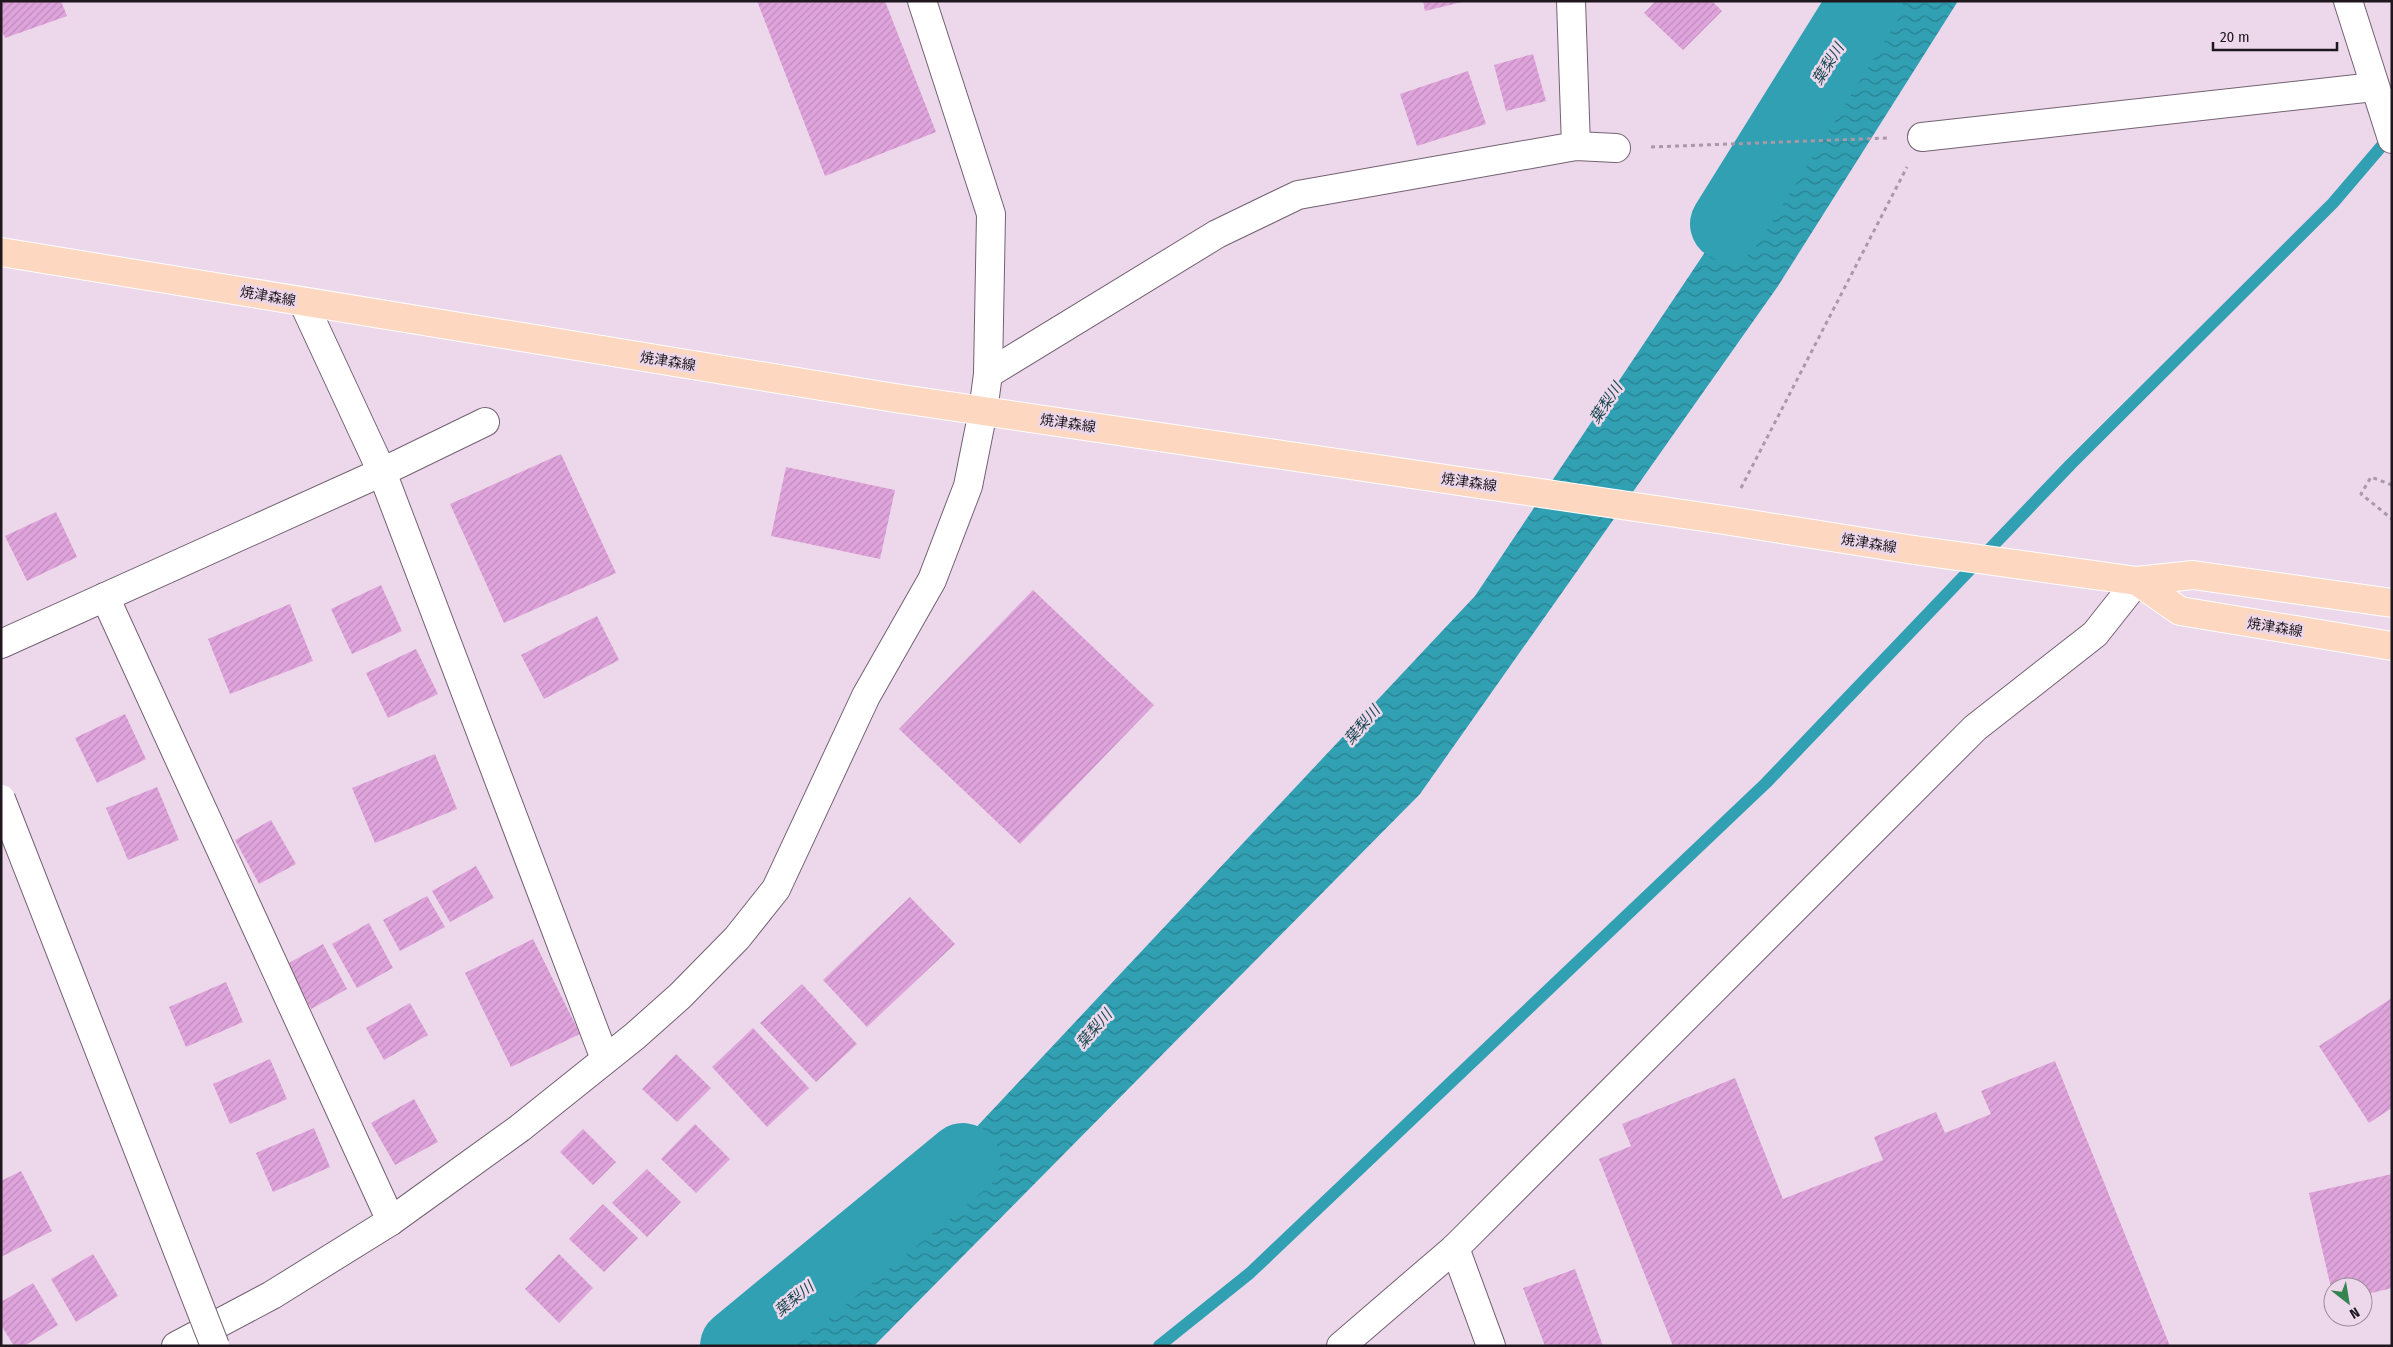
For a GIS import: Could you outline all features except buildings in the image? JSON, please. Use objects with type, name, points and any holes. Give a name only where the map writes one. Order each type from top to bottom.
[{"type":"main road","name":"焼津森線","points":[[1,252],[895,398],[1724,520],[1914,550],[2137,581],[2193,575],[2392,604]]},
{"type":"main road","name":"焼津森線","points":[[2137,581],[2180,611],[2392,646]]},
{"type":"street","points":[[1570,1],[1576,146]]},
{"type":"street","points":[[2348,1],[2392,139]]},
{"type":"street","points":[[176,1346],[272,1295],[390,1221],[520,1128],[635,1036],[680,996],[737,938],[776,889],[866,696],[932,580],[968,486],[983,410],[988,374],[991,214],[929,3]]},
{"type":"street","points":[[1922,137],[2378,99]]},
{"type":"street","points":[[988,374],[1217,234],[1298,195],[1576,146],[1616,148]]},
{"type":"street","points":[[302,302],[382,472],[605,1059]]},
{"type":"street","points":[[1,644],[382,472],[485,422]]},
{"type":"street","points":[[1341,1346],[1455,1248],[1976,728],[2095,634],[2137,581]]},
{"type":"street","points":[[105,597],[390,1221]]},
{"type":"street","points":[[1,799],[215,1346]]},
{"type":"street","points":[[1455,1248],[1491,1346]]},
{"type":"path","points":[[1616,148],[1922,137],[1724,520]]},
{"type":"path","points":[[2392,486],[2371,477],[2361,494],[2392,519]]},
{"type":"water","points":[[1873,1],[1958,1],[1778,286],[1420,794],[874,1346],[771,1346],[1475,596]]},
{"type":"waterway","name":"葉梨川","points":[[1727,224],[1866,1]]},
{"type":"waterway","points":[[1159,1346],[1250,1273],[1766,783],[2071,464],[2333,203],[2392,134]]},
{"type":"waterway","name":"葉梨川","points":[[737,1346],[963,1160]]}]
